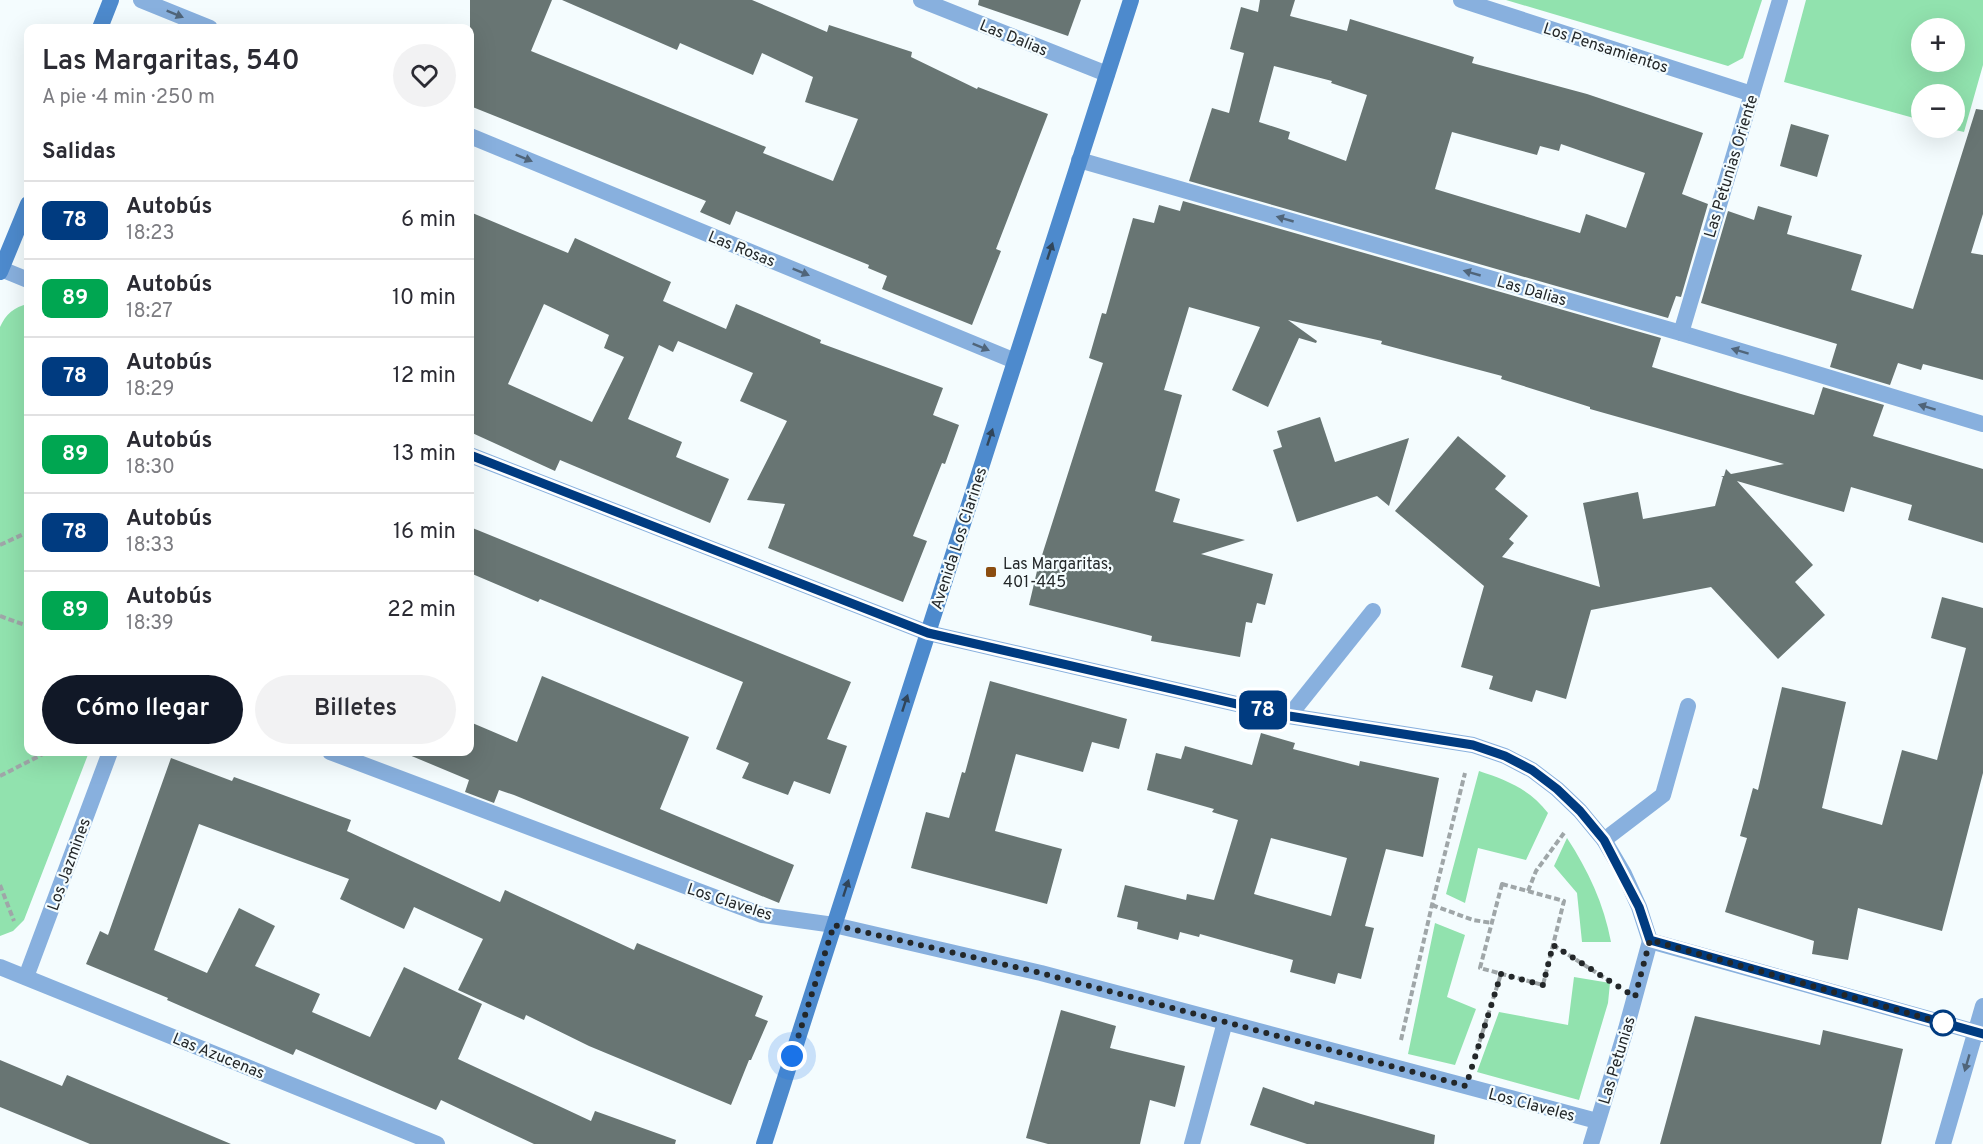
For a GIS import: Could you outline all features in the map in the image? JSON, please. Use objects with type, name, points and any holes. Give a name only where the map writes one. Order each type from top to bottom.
[{"type":"main road","points":[[102,24],[111,0]]},
{"type":"main road","name":"Avenida Los Clarines","points":[[764,1144],[1131,0]]},
{"type":"main road","points":[[0,270],[24,213]]},
{"type":"street","points":[[141,0],[200,24]]},
{"type":"street","name":"Las Dalias","points":[[921,0],[1107,74]]},
{"type":"street","name":"Las Petunias Oriente","points":[[1681,333],[1780,0]]},
{"type":"street","name":"Los Pensamientos","points":[[1469,1],[1752,94]]},
{"type":"street","name":"Las Rosas","points":[[474,138],[1015,360]]},
{"type":"street","name":"Las Dalias","points":[[1079,160],[1681,333],[1983,424]]},
{"type":"street","points":[[0,270],[24,279]]},
{"type":"street","points":[[474,457],[928,633],[1289,716],[1473,745],[1505,756],[1532,770],[1557,789],[1580,811],[1604,840],[1639,907],[1650,940],[1979,1033]]},
{"type":"street","points":[[1289,716],[1373,611]]},
{"type":"street","points":[[1604,840],[1663,795],[1688,706]]},
{"type":"street","name":"Los Jazmines","points":[[26,977],[109,756]]},
{"type":"street","name":"Los Claveles","points":[[341,756],[762,915],[834,925],[1041,973],[1597,1121]]},
{"type":"street","name":"Las Petunias","points":[[1591,1144],[1650,940]]},
{"type":"street","name":"Las Azucenas","points":[[0,967],[437,1144]]},
{"type":"street","points":[[1943,1144],[1979,1033],[1983,1006]]},
{"type":"street","points":[[1192,1144],[1225,1022]]},
{"type":"path","points":[[0,545],[24,534]]},
{"type":"path","points":[[0,616],[24,625]]},
{"type":"path","points":[[1394,1067],[1473,745]]},
{"type":"path","points":[[0,777],[39,756]]},
{"type":"path","points":[[1528,891],[1536,871],[1580,811]]},
{"type":"path","points":[[1502,884],[1528,891],[1564,901],[1543,985],[1480,968],[1502,884]]},
{"type":"path","points":[[0,885],[14,921]]},
{"type":"path","points":[[1432,905],[1473,920],[1492,923]]},
{"type":"path","points":[[1553,945],[1635,997]]},
{"type":"path","points":[[1466,1086],[1501,974]]},
{"type":"green space","points":[[1506,0],[1762,0],[1743,58],[1728,66]]},
{"type":"green space","points":[[1806,0],[1983,0],[1983,65],[1965,128],[1965,84],[1911,84],[1911,117],[1784,82]]},
{"type":"green space","points":[[24,305],[24,756],[87,756],[24,920],[13,931],[0,936],[0,327],[5,318]]},
{"type":"green space","points":[[1479,771],[1508,782],[1525,792],[1548,813],[1526,860],[1478,848],[1465,903],[1446,894]]},
{"type":"green space","points":[[1567,838],[1594,888],[1611,942],[1582,942],[1577,893],[1554,866]]},
{"type":"green space","points":[[1435,923],[1465,935],[1447,997],[1476,1009],[1455,1065],[1408,1054]]},
{"type":"green space","points":[[1574,977],[1610,983],[1608,1003],[1579,1100],[1477,1072],[1499,1012],[1568,1025]]},
{"type":"building","points":[[470,0],[552,0],[531,51],[766,147],[763,153],[833,181],[858,119],[805,102],[813,77],[762,53],[753,75],[680,43],[677,50],[562,0],[752,0],[827,32],[829,25],[912,52],[911,57],[977,89],[978,87],[1048,114],[996,249],[1001,251],[972,325],[882,289],[887,276],[868,268],[869,265],[736,211],[730,225],[700,212],[706,201],[474,108],[474,24],[470,24]]},
{"type":"building","points":[[979,0],[1081,0],[1068,36],[978,5]]},
{"type":"building","points":[[1260,0],[1295,0],[1290,16],[1347,31],[1350,19],[1474,57],[1472,63],[1587,94],[1703,133],[1682,194],[1708,204],[1681,297],[1676,296],[1668,318],[1189,181],[1212,108],[1229,113],[1244,53],[1230,49],[1241,7],[1258,12]],"holes":[[[1274,66],[1332,81],[1331,83],[1367,95],[1346,161],[1288,139],[1290,132],[1259,122]],[[1452,132],[1537,155],[1540,146],[1559,151],[1561,144],[1645,173],[1626,228],[1586,214],[1580,233],[1435,189]]]},
{"type":"building","points":[[1976,109],[1983,110],[1983,214],[1971,253],[1983,255],[1983,380],[1923,364],[1921,370],[1898,363],[1890,385],[1830,367],[1837,344],[1701,303],[1728,211],[1754,220],[1758,206],[1792,216],[1787,234],[1862,255],[1851,290],[1913,309]]},
{"type":"building","points":[[1791,124],[1829,135],[1817,177],[1780,166]]},
{"type":"building","points":[[1183,201],[1661,338],[1652,367],[1741,394],[1814,415],[1823,387],[1884,405],[1873,436],[1983,469],[1983,543],[1908,520],[1912,505],[1851,487],[1844,512],[1737,481],[1813,565],[1795,582],[1825,615],[1778,659],[1711,587],[1591,610],[1566,699],[1536,690],[1532,702],[1489,689],[1493,676],[1461,667],[1484,586],[1395,511],[1458,436],[1506,476],[1495,489],[1528,516],[1509,539],[1514,543],[1502,557],[1600,587],[1583,503],[1638,492],[1643,519],[1715,506],[1723,477],[1721,476],[1724,476],[1726,469],[1731,474],[1784,464],[1590,409],[1590,407],[1501,379],[1502,376],[1381,344],[1382,341],[1288,320],[1317,341],[1316,343],[1299,338],[1268,407],[1232,390],[1260,327],[1189,307],[1164,390],[1182,395],[1155,491],[1180,499],[1173,522],[1245,540],[1201,554],[1273,574],[1265,605],[1257,603],[1252,623],[1246,622],[1240,657],[1151,641],[1152,636],[1029,605],[1037,571],[1103,363],[1089,358],[1102,313],[1106,314],[1133,218],[1154,223],[1159,205],[1180,211]]},
{"type":"building","points":[[474,214],[568,253],[575,238],[671,282],[663,301],[726,329],[736,304],[821,340],[820,343],[943,388],[933,415],[959,425],[945,464],[942,463],[913,536],[927,541],[903,602],[768,548],[785,504],[747,500],[787,421],[740,401],[753,373],[678,341],[673,352],[659,345],[628,419],[682,442],[676,457],[729,479],[710,523],[560,460],[555,471],[474,434]],"holes":[[[544,304],[609,335],[604,348],[624,357],[592,422],[508,384]]]},
{"type":"building","points":[[1320,417],[1335,462],[1409,438],[1389,506],[1377,496],[1297,522],[1273,450],[1282,447],[1277,431]]},
{"type":"building","points":[[474,529],[851,682],[827,739],[847,746],[830,794],[794,781],[788,795],[742,778],[749,763],[716,749],[743,682],[540,599],[538,602],[474,575]]},
{"type":"building","points":[[1942,597],[1983,608],[1983,773],[1942,931],[1858,908],[1848,960],[1812,954],[1814,941],[1725,912],[1747,838],[1740,836],[1753,788],[1758,790],[1782,687],[1846,702],[1822,808],[1882,825],[1902,750],[1937,760],[1966,648],[1931,638]]},
{"type":"building","points":[[542,676],[689,737],[660,809],[794,865],[779,903],[514,795],[499,790],[494,803],[465,792],[469,780],[412,756],[474,756],[474,724],[517,742]]},
{"type":"building","points":[[990,681],[1127,719],[1119,749],[1092,742],[1083,772],[1016,754],[995,831],[1062,849],[1047,904],[911,868],[926,812],[949,818],[962,772],[965,773]]},
{"type":"building","points":[[1261,733],[1295,743],[1293,749],[1359,766],[1360,761],[1439,778],[1423,857],[1386,849],[1365,926],[1374,928],[1361,979],[1338,973],[1335,984],[1290,972],[1293,960],[1200,934],[1199,937],[1180,932],[1178,940],[1137,929],[1138,922],[1117,917],[1125,885],[1186,900],[1187,894],[1214,900],[1238,820],[1212,812],[1214,809],[1147,790],[1156,753],[1181,759],[1185,746],[1252,765]],"holes":[[[1271,838],[1347,858],[1331,916],[1254,894]]]},
{"type":"building","points":[[171,758],[232,781],[234,777],[351,820],[347,831],[500,902],[505,890],[634,950],[637,943],[763,996],[755,1016],[768,1021],[731,1105],[589,1046],[526,1015],[524,1020],[458,990],[483,939],[414,907],[404,929],[340,899],[349,879],[199,824],[154,950],[207,973],[239,908],[275,926],[255,966],[320,994],[312,1012],[370,1037],[404,967],[482,1004],[458,1059],[591,1121],[595,1111],[676,1140],[675,1144],[534,1144],[441,1100],[436,1110],[296,1049],[293,1055],[167,1000],[168,998],[86,964],[100,931],[108,935]]},
{"type":"building","points":[[1061,1010],[1116,1026],[1110,1048],[1185,1066],[1175,1107],[1150,1100],[1140,1144],[1048,1144],[1026,1138]]},
{"type":"building","points":[[1695,1016],[1820,1045],[1823,1030],[1903,1049],[1881,1144],[1660,1144]]},
{"type":"building","points":[[0,1060],[62,1086],[67,1075],[231,1144],[90,1144],[0,1107]]},
{"type":"building","points":[[1263,1087],[1314,1105],[1315,1101],[1435,1135],[1434,1144],[1307,1144],[1250,1125]]},
{"type":"bus line","name":"78","points":[[474,457],[928,633],[1289,716],[1473,745],[1505,756],[1532,770],[1557,789],[1580,811],[1604,840],[1639,907],[1650,940],[1983,1034]]},
{"type":"place","name":"Las Margaritas, 401-445","points":[[991,572]]},
{"type":"route","points":[[792,1056],[834,925],[1041,973],[1466,1086],[1501,974],[1543,985],[1553,945],[1635,997],[1650,940],[1943,1023]]}]
